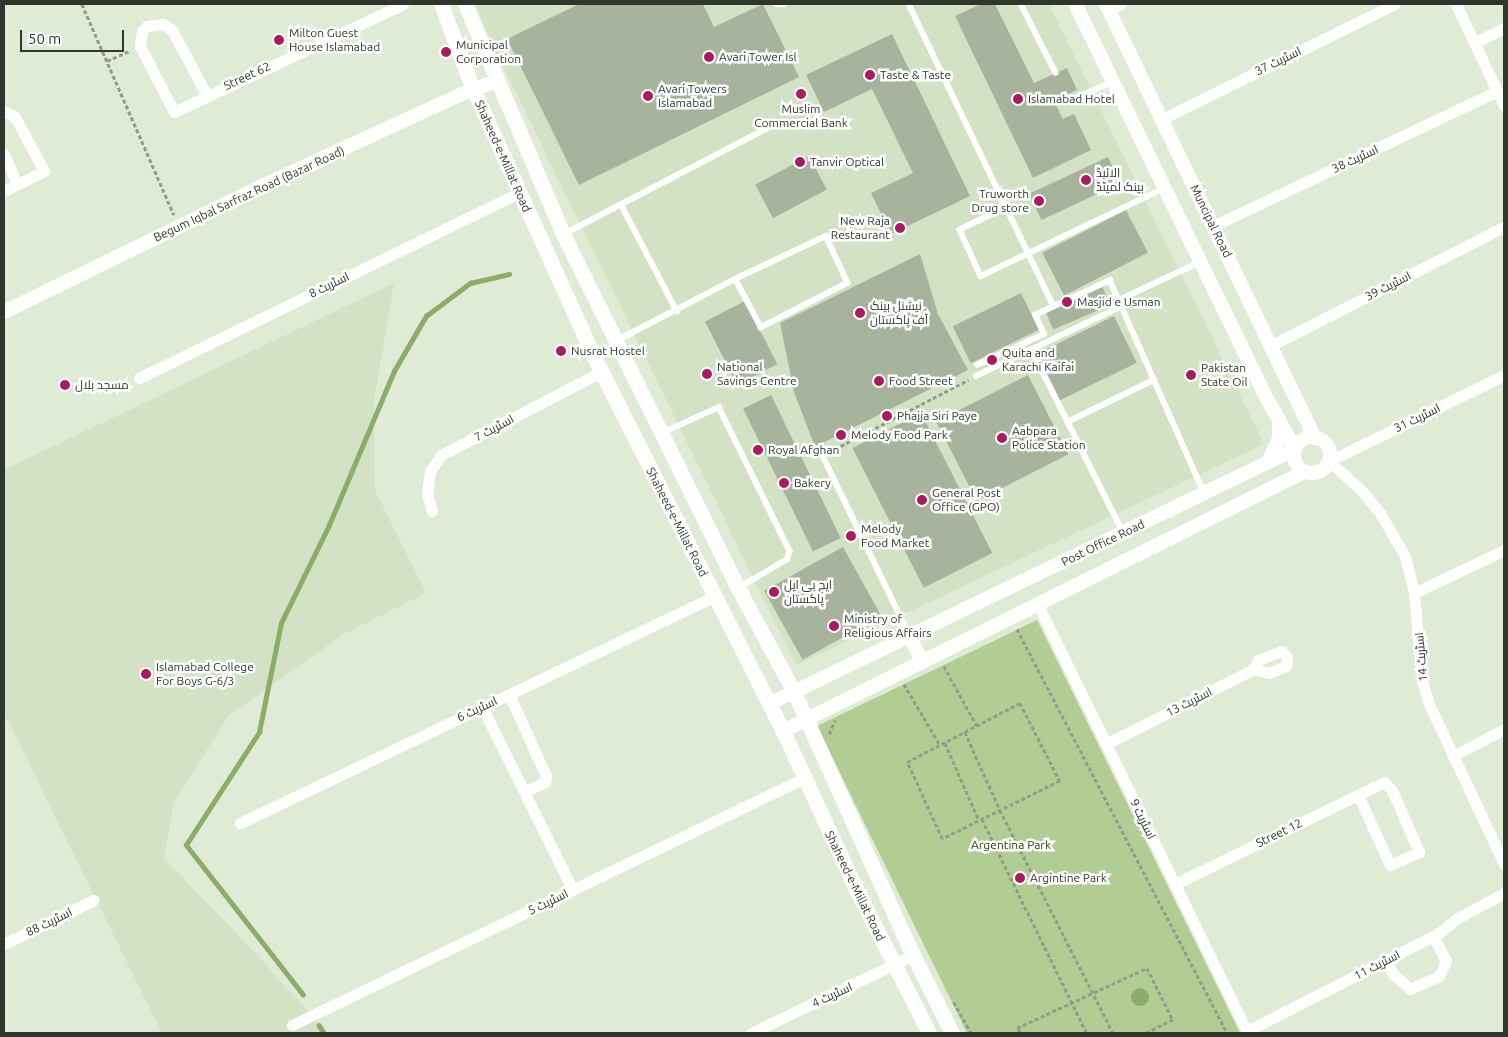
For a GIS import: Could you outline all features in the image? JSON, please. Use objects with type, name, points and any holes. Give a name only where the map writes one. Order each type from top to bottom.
[{"type":"main road","name":"Shaheed-e-Millat Road","points":[[441,4],[473,89],[601,372],[783,731],[894,966],[929,1033]]},
{"type":"main road","name":"Shaheed-e-Millat Road","points":[[465,4],[496,82],[563,234],[614,342],[662,432],[738,588],[794,692],[913,955],[952,1033]]},
{"type":"main road","points":[[592,353],[614,342]]},
{"type":"street","name":"Street 62","points":[[140,46],[174,112],[206,94],[403,4]]},
{"type":"street","points":[[1075,4],[1200,262],[1295,449],[1294,460],[1304,472],[1322,470],[1329,461],[1329,449],[1315,438],[1306,439],[1295,449]]},
{"type":"street","name":"اسٹریٹ 37","points":[[1162,119],[1395,4]]},
{"type":"street","points":[[1456,4],[1504,106]]},
{"type":"street","name":"Muncipal Road","points":[[1112,6],[1162,119],[1315,438]]},
{"type":"street","points":[[140,46],[142,31],[147,26],[157,23],[169,26],[206,94]]},
{"type":"street","points":[[1474,43],[1504,28]]},
{"type":"street","name":"Begum Iqbal Sarfraz Road (Bazar Road)","points":[[4,312],[179,227],[473,89],[496,82]]},
{"type":"street","name":"اسٹریٹ 38","points":[[1213,226],[1497,92]]},
{"type":"street","points":[[4,111],[15,117],[44,171],[4,191]]},
{"type":"street","points":[[4,154],[17,184]]},
{"type":"street","name":"اسٹریٹ 8","points":[[139,378],[520,192]]},
{"type":"street","name":"اسٹریٹ 39","points":[[1272,345],[1504,227]]},
{"type":"street","name":"اسٹریٹ 7","points":[[432,511],[427,493],[430,471],[441,455],[601,372]]},
{"type":"street","name":"اسٹریٹ 31","points":[[1329,461],[1504,375]]},
{"type":"street","points":[[1268,462],[1279,438],[1279,420]]},
{"type":"street","name":"Post Office Road","points":[[769,704],[1295,449]]},
{"type":"street","name":"اسٹریٹ 14","points":[[1329,461],[1380,512],[1405,556],[1414,594],[1422,680],[1453,756],[1504,864]]},
{"type":"street","name":"Post Office Road","points":[[783,731],[899,682],[922,662],[941,660],[1038,605],[1304,472]]},
{"type":"street","points":[[1414,594],[1504,550]]},
{"type":"street","name":"اسٹریٹ 6","points":[[240,823],[715,596]]},
{"type":"street","name":"اسٹریٹ 9","points":[[1038,605],[1247,1032]]},
{"type":"street","points":[[910,636],[922,662]]},
{"type":"street","name":"اسٹریٹ 13","points":[[1106,744],[1254,669],[1258,660],[1281,650],[1287,657],[1286,666],[1269,673],[1254,669]]},
{"type":"street","points":[[509,694],[546,776],[544,782],[524,792]]},
{"type":"street","points":[[482,707],[573,890]]},
{"type":"street","points":[[1453,756],[1504,730]]},
{"type":"street","name":"اسٹریٹ 5","points":[[292,1025],[804,778]]},
{"type":"street","name":"Street 12","points":[[1175,884],[1384,782],[1392,790],[1419,852],[1390,865],[1358,795]]},
{"type":"street","name":"اسٹریٹ 11","points":[[1247,1032],[1436,934],[1456,919],[1504,893]]},
{"type":"street","name":"اسٹریٹ 88","points":[[4,944],[94,900]]},
{"type":"street","points":[[1386,961],[1393,974],[1410,990],[1439,976],[1446,961],[1436,934]]},
{"type":"street","name":"اسٹریٹ 4","points":[[751,1033],[894,966],[913,955]]},
{"type":"lane","points":[[777,4],[784,4]]},
{"type":"lane","points":[[909,4],[1054,306]]},
{"type":"lane","points":[[1021,4],[1056,74]]},
{"type":"lane","points":[[1066,96],[1068,101],[1113,82]]},
{"type":"lane","points":[[563,234],[768,128]]},
{"type":"lane","points":[[1006,208],[960,230],[981,276],[1165,188]]},
{"type":"lane","points":[[621,204],[677,311]]},
{"type":"lane","points":[[614,342],[677,311],[735,279],[826,236],[848,283],[761,328],[735,279]]},
{"type":"lane","points":[[1119,300],[1200,262]]},
{"type":"lane","points":[[978,366],[1044,334],[1036,315],[1110,280],[1205,494]]},
{"type":"lane","points":[[976,376],[1122,306]]},
{"type":"lane","points":[[1032,350],[1123,532]]},
{"type":"lane","points":[[1067,422],[1154,380]]},
{"type":"lane","points":[[662,432],[719,407],[786,542],[790,551],[787,560],[738,588]]},
{"type":"lane","points":[[824,458],[910,636]]},
{"type":"path","points":[[82,4],[179,227]]},
{"type":"path","points":[[107,61],[140,46]]},
{"type":"path","points":[[824,458],[833,448],[976,376]]},
{"type":"path","points":[[1008,633],[1017,628],[1228,1033]]},
{"type":"path","points":[[941,660],[952,661]]},
{"type":"path","points":[[936,669],[941,660]]},
{"type":"path","points":[[941,660],[977,726]]},
{"type":"path","points":[[912,680],[899,682],[940,745]]},
{"type":"path","points":[[1020,703],[1060,781],[942,839],[907,762],[965,732],[1020,703]]},
{"type":"path","points":[[829,742],[829,733],[836,717]]},
{"type":"path","points":[[965,732],[1000,810],[1113,1033]]},
{"type":"path","points":[[945,743],[980,820],[1087,1033]]},
{"type":"path","points":[[1020,1033],[1017,1028],[1147,968],[1173,1020],[1146,1033]]},
{"type":"path","points":[[952,998],[971,1033]]},
{"type":"shaded area","points":[[475,4],[1049,4],[1264,444],[796,665],[495,50]]},
{"type":"shaded area","name":"Islamabad College For Boys G-6/3","points":[[394,283],[374,401],[375,490],[426,593],[344,634],[229,715],[174,802],[164,858],[257,955],[320,1025],[323,1033],[162,1033],[4,713],[4,470]]},
{"type":"shaded area","points":[[1140,988],[1146,991],[1149,997],[1146,1003],[1140,1006],[1134,1003],[1131,997],[1134,991]]},
{"type":"green space","name":"Argentina Park","points":[[1037,620],[1240,1033],[967,1033],[817,726]]},
{"type":"building","name":"Avari Towers Islamabad","points":[[579,4],[703,4],[714,27],[763,4],[799,77],[579,185],[507,39]]},
{"type":"building","name":"Islamabad Hotel","points":[[981,4],[995,4],[1034,83],[1067,68],[1077,90],[1054,101],[1063,119],[1074,114],[1091,150],[1033,178],[955,16]]},
{"type":"building","points":[[892,34],[970,196],[891,234],[871,193],[913,173],[872,89],[824,112],[806,75]]},
{"type":"building","points":[[809,156],[827,190],[773,218],[755,185]]},
{"type":"building","points":[[1108,157],[1120,183],[1041,220],[1029,194]]},
{"type":"building","points":[[1126,210],[1148,253],[1064,295],[1042,253]]},
{"type":"building","points":[[920,254],[938,314],[968,370],[815,447],[794,392],[780,323]]},
{"type":"building","points":[[1102,286],[1110,305],[1053,330],[1045,310]]},
{"type":"building","points":[[1021,293],[1039,330],[971,363],[953,326]]},
{"type":"building","points":[[745,301],[777,364],[737,385],[705,321]]},
{"type":"building","points":[[1114,316],[1137,363],[1059,401],[1036,354]]},
{"type":"building","name":"Aabpara Police Station","points":[[1028,375],[1068,454],[977,501],[936,422]]},
{"type":"building","points":[[771,395],[841,538],[813,551],[743,409]]},
{"type":"building","name":"General Post Office (GPO)","points":[[921,413],[992,553],[924,588],[852,448]]},
{"type":"building","points":[[843,547],[881,616],[803,660],[764,591]]},
{"type":"waterway","points":[[303,995],[186,845],[259,732],[281,623],[329,525],[394,371],[426,316],[470,283],[509,274]]},
{"type":"waterway","points":[[319,1025],[324,1033]]},
{"type":"place","name":"Milton Guest House Islamabad","points":[[279,40]]},
{"type":"place","name":"Municipal Corporation","points":[[446,52]]},
{"type":"place","name":"Avari Tower Isl","points":[[709,57]]},
{"type":"place","name":"Taste & Taste","points":[[870,75]]},
{"type":"place","name":"Muslim Commercial Bank","points":[[801,94]]},
{"type":"place","name":"Avari Towers Islamabad","points":[[648,96]]},
{"type":"place","name":"Islamabad Hotel","points":[[1018,99]]},
{"type":"place","name":"Tanvir Optical","points":[[800,162]]},
{"type":"place","name":"الائیڈ بینک لمیٹڈ","points":[[1086,180]]},
{"type":"place","name":"Truworth Drug store","points":[[1039,201]]},
{"type":"place","name":"New Raja Restaurant","points":[[900,228]]},
{"type":"place","name":"Masjid e Usman","points":[[1067,302]]},
{"type":"place","name":"نیشنل بینک آف پاکستان","points":[[860,313]]},
{"type":"place","name":"Nusrat Hostel","points":[[561,351]]},
{"type":"place","name":"Quita and Karachi Kaifai","points":[[992,360]]},
{"type":"place","name":"National Savings Centre","points":[[707,374]]},
{"type":"place","name":"Pakistan State Oil","points":[[1191,375]]},
{"type":"place","name":"Food Street","points":[[879,381]]},
{"type":"place","name":"مسجد بلال","points":[[65,385]]},
{"type":"place","name":"Phajja Siri Paye","points":[[887,416]]},
{"type":"place","name":"Melody Food Park","points":[[841,435]]},
{"type":"place","name":"Aabpara Police Station","points":[[1002,438]]},
{"type":"place","name":"Royal Afghan","points":[[758,450]]},
{"type":"place","name":"Bakery","points":[[784,483]]},
{"type":"place","name":"General Post Office (GPO)","points":[[922,500]]},
{"type":"place","name":"Melody Food Market","points":[[851,536]]},
{"type":"place","name":"ایچ بی ایل پاکستان","points":[[774,592]]},
{"type":"place","name":"Ministry of Religious Affairs","points":[[834,626]]},
{"type":"place","name":"Islamabad College For Boys G-6/3","points":[[146,674]]},
{"type":"place","name":"Argintine Park","points":[[1020,878]]}]
